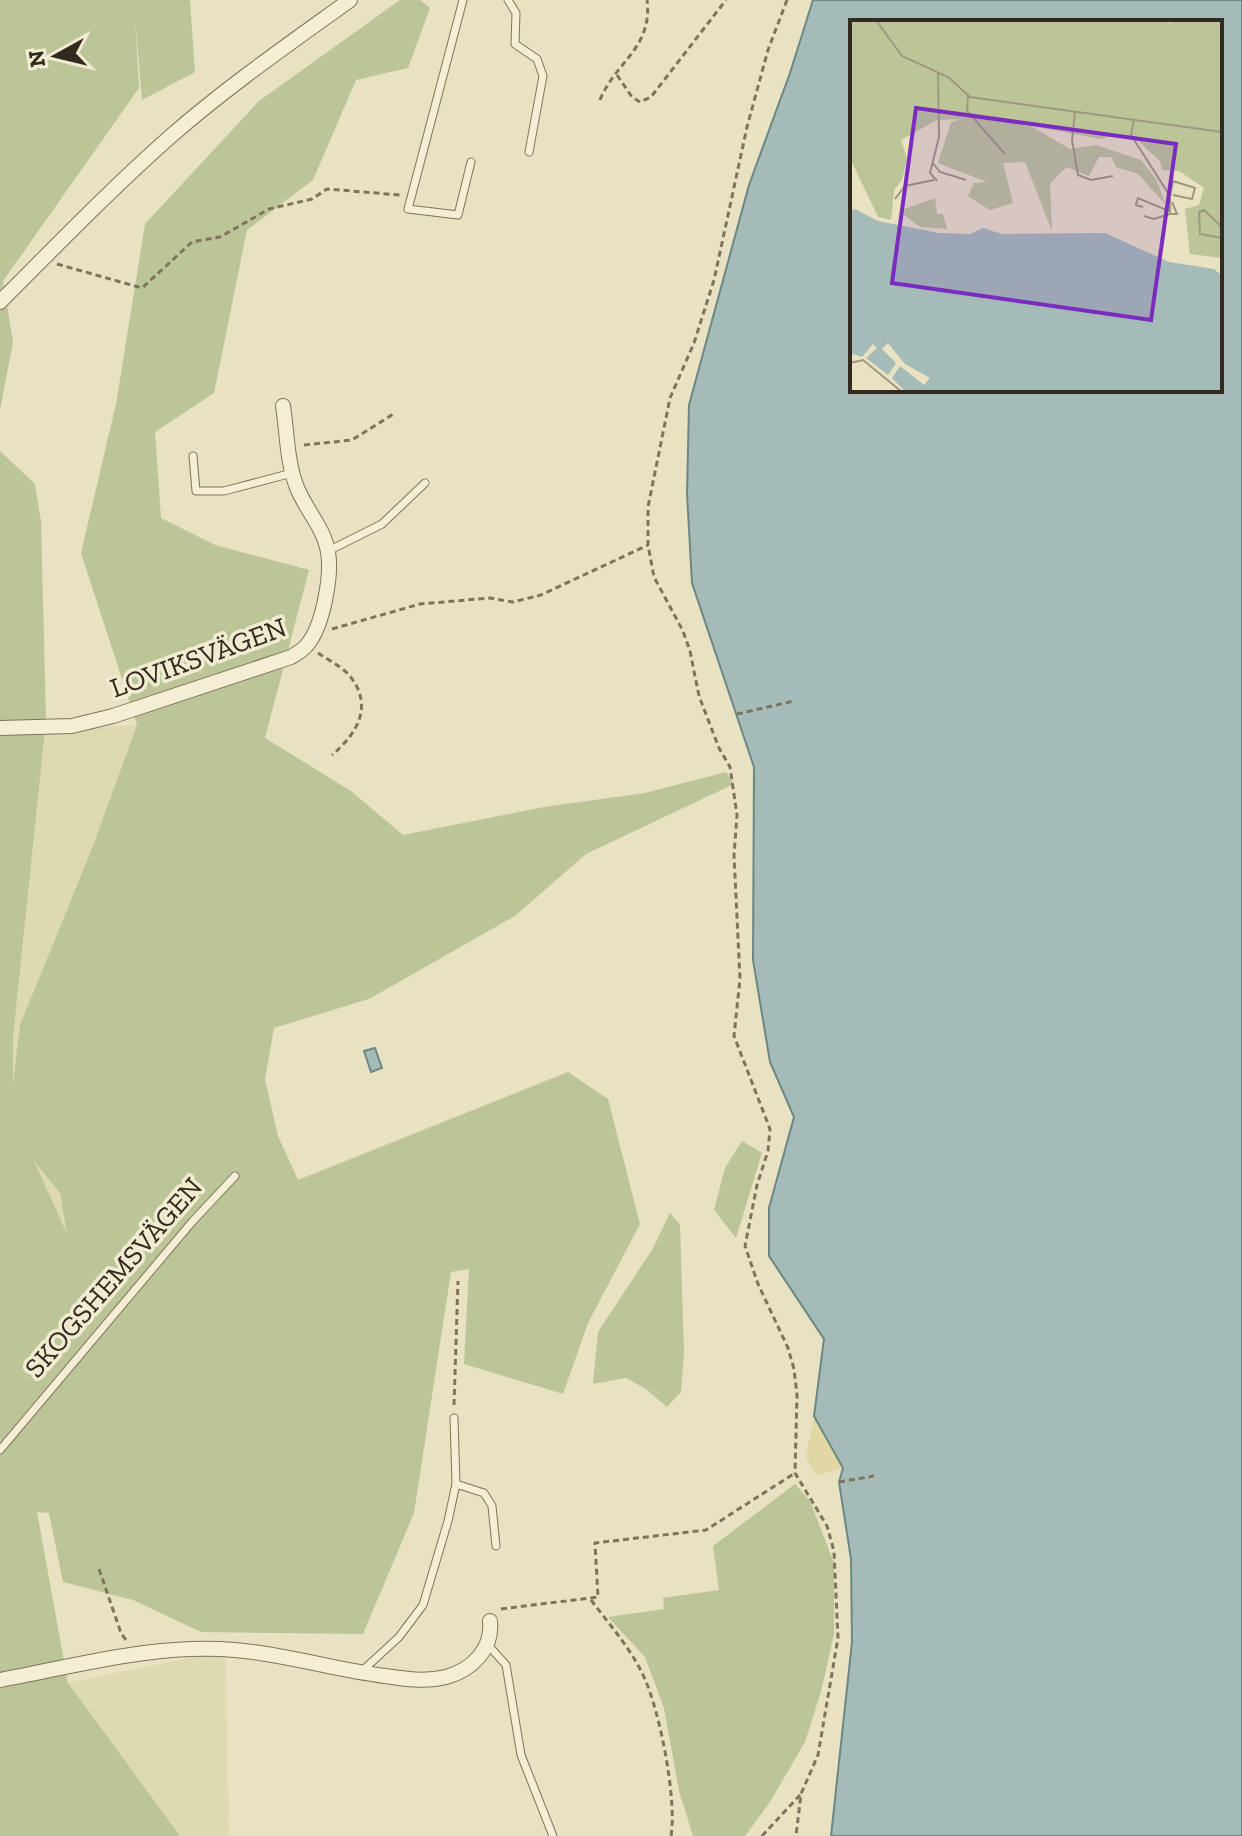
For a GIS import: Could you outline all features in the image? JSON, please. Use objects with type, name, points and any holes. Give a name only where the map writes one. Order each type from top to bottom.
[{"type":"street","points":[[0,302],[109,192],[183,126],[230,87],[350,0]]},
{"type":"street","name":"LOVIKSVÄGEN","points":[[0,728],[72,726],[113,716],[291,657],[310,640],[327,592],[328,551],[313,515],[297,490],[283,406]]},
{"type":"street","points":[[0,1680],[136,1655],[234,1650],[361,1673],[410,1679],[442,1678],[468,1668],[488,1645],[490,1621]]},
{"type":"lane","points":[[463,0],[408,209],[458,215],[471,162]]},
{"type":"lane","points":[[508,0],[516,13],[515,44],[537,59],[543,76],[529,152]]},
{"type":"lane","points":[[193,456],[196,491],[224,491],[292,473]]},
{"type":"lane","points":[[328,551],[382,524],[425,483]]},
{"type":"lane","name":"SKOGSHEMSVÄGEN","points":[[0,1450],[192,1222],[235,1176]]},
{"type":"lane","points":[[361,1673],[399,1637],[423,1605],[456,1484],[454,1418]]},
{"type":"lane","points":[[456,1484],[484,1493],[492,1506],[496,1546]]},
{"type":"lane","points":[[488,1645],[506,1665],[521,1755],[553,1836]]},
{"type":"path","points":[[600,100],[605,88],[643,40],[647,0]]},
{"type":"path","points":[[617,75],[632,97],[640,102],[651,97],[726,0]]},
{"type":"path","points":[[787,0],[768,50],[747,127],[714,280],[694,343],[670,398],[648,507],[648,545],[654,577],[690,651],[699,696],[719,748],[730,767],[735,791],[734,855],[740,979],[734,1036],[770,1129],[768,1151],[757,1185],[745,1246],[794,1369],[797,1395],[795,1473],[827,1526],[834,1551],[838,1638],[818,1755],[801,1794],[796,1836]]},
{"type":"path","points":[[42,259],[142,288],[192,242],[220,237],[269,209],[312,199],[327,189],[411,196]]},
{"type":"path","points":[[288,446],[348,441],[395,413]]},
{"type":"path","points":[[310,640],[420,604],[490,598],[513,602],[541,595],[648,545]]},
{"type":"path","points":[[310,640],[344,670],[358,689],[362,716],[347,742],[332,755]]},
{"type":"path","points":[[737,714],[794,701]]},
{"type":"path","points":[[454,1418],[458,1281]]},
{"type":"path","points":[[490,1621],[502,1620],[501,1609],[598,1597],[595,1543],[706,1530],[795,1473]]},
{"type":"path","points":[[839,1482],[874,1476]]},
{"type":"path","points":[[99,1569],[121,1633],[136,1655]]},
{"type":"path","points":[[590,1598],[634,1659],[650,1692],[672,1794],[674,1813],[671,1836]]},
{"type":"path","points":[[762,1836],[801,1794]]},
{"type":"shaded area","points":[[137,725],[91,851],[9,1128],[61,1193],[88,1353],[0,1393],[0,735]]},
{"type":"shaded area","points":[[225,1651],[229,1836],[0,1836],[0,1696]]},
{"type":"green space","points":[[0,0],[190,0],[195,72],[142,100],[135,18],[139,88],[3,281],[13,342],[0,410]]},
{"type":"green space","points":[[400,0],[420,0],[430,8],[408,68],[356,80],[313,180],[247,230],[214,393],[155,432],[161,518],[215,545],[309,570],[265,738],[351,791],[403,835],[544,807],[645,793],[726,772],[734,784],[586,854],[515,916],[369,999],[274,1028],[265,1079],[278,1136],[298,1180],[568,1072],[608,1099],[640,1224],[588,1323],[563,1394],[464,1364],[469,1269],[451,1272],[414,1513],[363,1634],[201,1632],[133,1600],[63,1582],[49,1513],[37,1512],[68,1683],[180,1836],[0,1836],[0,451],[35,484],[41,521],[46,720],[13,1037],[13,1084],[20,1025],[91,851],[137,725],[81,553],[116,404],[145,224],[259,101]],"holes":[[[34,1161],[60,1193],[67,1234]]]},
{"type":"green space","points":[[742,1141],[762,1153],[736,1238],[714,1210],[725,1168]]},
{"type":"green space","points":[[670,1213],[680,1225],[684,1353],[681,1392],[667,1407],[646,1389],[626,1378],[593,1384],[598,1332],[652,1250]]},
{"type":"green space","points":[[795,1484],[810,1501],[834,1563],[834,1634],[821,1692],[805,1742],[770,1802],[745,1836],[693,1836],[679,1791],[664,1708],[645,1657],[608,1617],[664,1609],[663,1598],[719,1590],[713,1546]]},
{"type":"sand","points":[[814,1416],[843,1468],[816,1476],[806,1457]]},
{"type":"water","points":[[813,0],[1242,0],[1242,1836],[831,1836],[852,1642],[851,1559],[839,1482],[843,1468],[814,1416],[824,1339],[769,1256],[769,1208],[794,1117],[770,1062],[753,960],[754,767],[692,583],[687,494],[689,405],[749,185]]},
{"type":"water","points":[[375,1048],[382,1068],[371,1072],[364,1051]]}]
